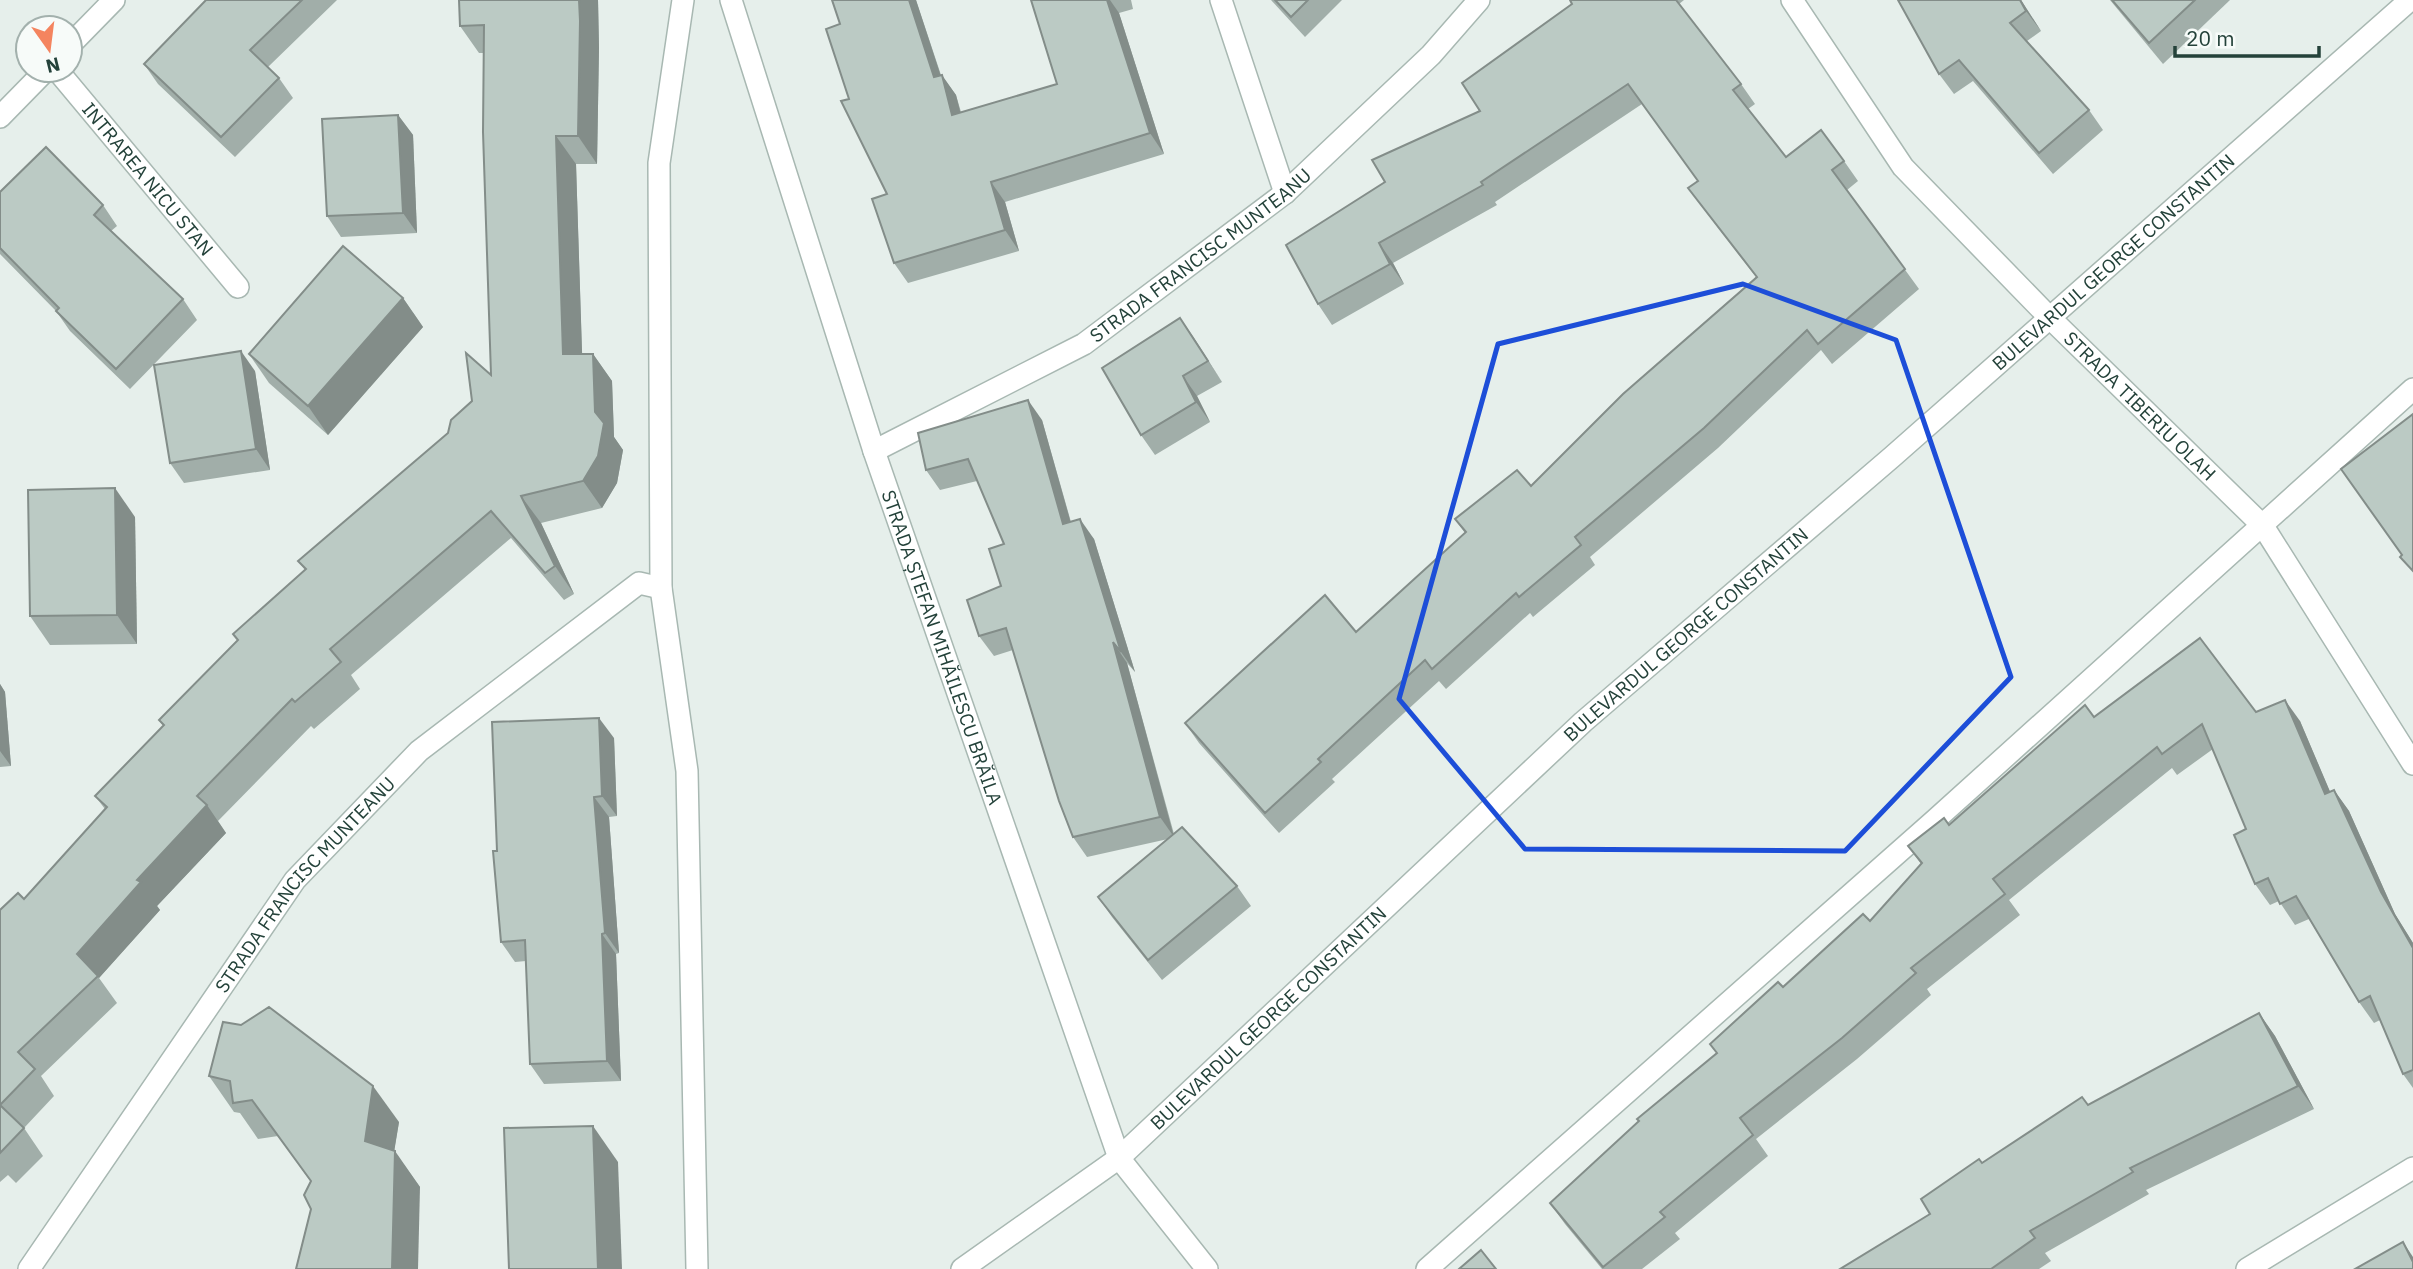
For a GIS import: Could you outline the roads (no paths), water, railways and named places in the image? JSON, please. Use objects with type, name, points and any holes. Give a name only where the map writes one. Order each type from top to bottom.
[{"type":"street","points":[[84,31],[114,0]]},
{"type":"street","points":[[683,0],[659,163],[661,588],[687,771],[697,1269]]},
{"type":"street","name":"STRADA ȘTEFAN MIHĂILESCU BRĂILA","points":[[731,0],[874,451],[1119,1158],[1207,1269]]},
{"type":"street","points":[[1222,0],[1285,192]]},
{"type":"street","name":"STRADA FRANCISC MUNTEANU","points":[[874,451],[1084,344],[1285,192],[1430,55],[1479,0]]},
{"type":"street","name":"STRADA TIBERIU OLAH","points":[[1792,0],[1903,167],[2049,317],[2263,526],[2413,764]]},
{"type":"street","name":"BULEVARDUL GEORGE CONSTANTIN","points":[[962,1269],[1119,1158],[1583,722],[1892,457],[2410,0]]},
{"type":"street","points":[[0,117],[32,84]]},
{"type":"street","name":"INTRAREA NICU STAN","points":[[69,84],[238,287]]},
{"type":"street","points":[[1427,1269],[2263,526],[2413,389]]},
{"type":"street","name":"STRADA FRANCISC MUNTEANU","points":[[29,1269],[295,880],[419,751],[639,583],[661,588]]},
{"type":"street","points":[[2247,1269],[2413,1168]]}]
